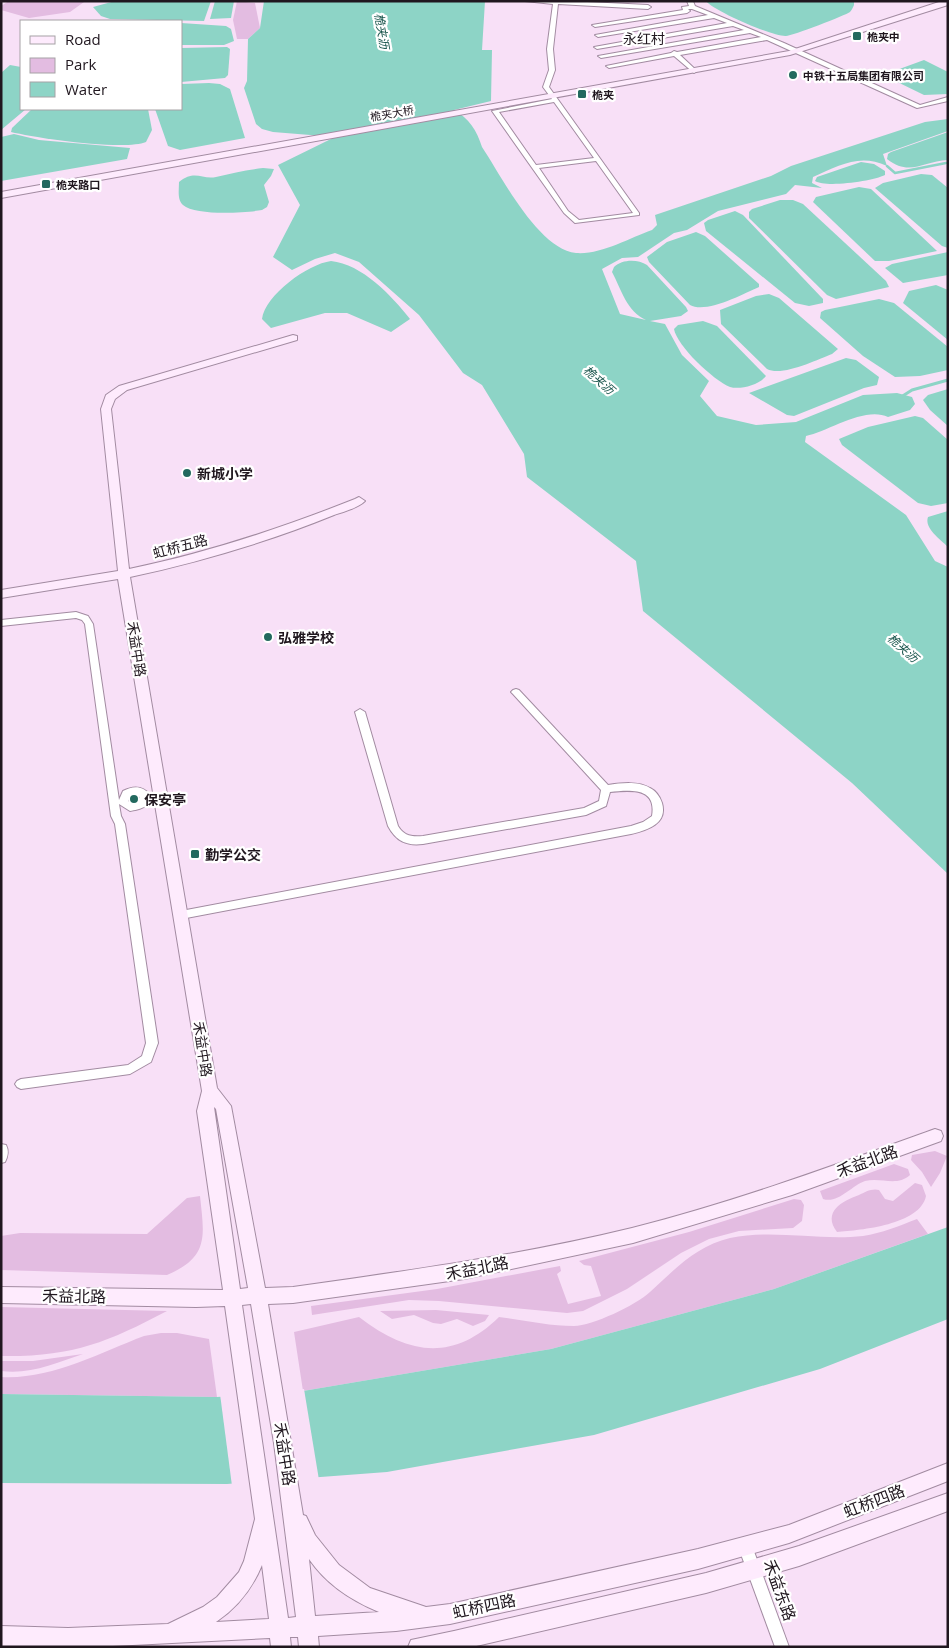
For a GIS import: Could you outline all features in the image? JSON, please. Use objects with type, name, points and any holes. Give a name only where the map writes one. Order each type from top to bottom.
[{"type":"street","points":[[528,1],[610,7],[648,7],[631,13],[602,12]]},
{"type":"street","points":[[554,98],[495,111],[566,212],[578,222],[637,214],[598,159],[554,98],[546,87],[552,70],[550,49],[556,2]]},
{"type":"street","name":"桅夹大桥","points":[[1,195],[270,146],[554,98],[797,52],[948,2]]},
{"type":"street","points":[[595,25],[687,11],[684,8],[692,4],[919,107],[948,99]]},
{"type":"street","points":[[631,13],[694,71]]},
{"type":"street","points":[[598,35],[715,16]]},
{"type":"street","points":[[597,47],[733,24]]},
{"type":"street","points":[[601,56],[750,31]]},
{"type":"street","points":[[609,66],[767,38]]},
{"type":"street","points":[[534,167],[598,159]]},
{"type":"street","name":"禾益中路","points":[[281,1638],[205,1111],[210,1091],[124,576],[106,409],[110,397],[123,388],[293,338]]},
{"type":"street","name":"虹桥五路","points":[[1,594],[124,576],[248,543],[305,524],[360,501]]},
{"type":"street","points":[[1,623],[72,615],[87,620],[118,802],[116,816],[120,824],[152,1043],[151,1051],[144,1062],[130,1069],[22,1084]]},
{"type":"street","points":[[516,692],[606,789]]},
{"type":"street","points":[[360,712],[393,826],[397,834],[404,839],[423,840],[586,811],[603,803],[606,789]]},
{"type":"street","points":[[181,915],[632,830],[646,826],[654,821],[658,815],[656,799],[644,789],[636,786],[606,789]]},
{"type":"street","points":[[118,802],[132,791],[142,793],[145,797],[161,795]]},
{"type":"street","name":"禾益中路","points":[[210,1091],[223,1106],[258,1296],[292,1498],[308,1637]]},
{"type":"street","name":"禾益北路","points":[[1,1295],[196,1299],[293,1295],[464,1271],[633,1235],[792,1188],[935,1136]]},
{"type":"street","points":[[1,1158],[2,1149]]},
{"type":"street","name":"虹桥四路","points":[[1,1636],[68,1638],[151,1634],[281,1638],[308,1637],[396,1621],[450,1614],[698,1559],[789,1534],[948,1472]]},
{"type":"street","points":[[292,1498],[300,1525],[311,1547],[327,1568],[347,1585],[370,1600],[394,1610],[422,1614],[450,1614]]},
{"type":"street","name":"虹桥四路","points":[[418,1647],[454,1641],[706,1583],[799,1556],[948,1502]]},
{"type":"street","points":[[151,1634],[176,1630],[199,1620],[238,1592],[250,1572],[257,1551],[263,1505]]},
{"type":"street","name":"禾益东路","points":[[745,1546],[782,1647]]},
{"type":"street","points":[[430,1647],[454,1641]]},
{"type":"green space","points":[[9,1],[84,2],[70,12],[29,18],[1,10],[1,6]]},
{"type":"green space","points":[[237,1],[255,3],[260,28],[248,39],[237,39],[233,20]]},
{"type":"green space","points":[[935,1151],[947,1156],[940,1173],[931,1187],[922,1172],[911,1160],[912,1155]]},
{"type":"green space","points":[[894,1164],[908,1169],[910,1175],[905,1179],[894,1181],[865,1181],[839,1197],[829,1200],[823,1199],[820,1191]]},
{"type":"green space","points":[[915,1183],[922,1185],[926,1196],[921,1206],[913,1214],[902,1220],[860,1230],[837,1232],[833,1225],[833,1213],[846,1200],[869,1191],[879,1190],[885,1199],[893,1201]]},
{"type":"green space","points":[[200,1196],[203,1222],[201,1243],[191,1261],[167,1275],[1,1270],[1,1236],[20,1233],[147,1234],[187,1198]]},
{"type":"green space","points":[[794,1199],[801,1200],[804,1205],[802,1221],[793,1228],[739,1231],[709,1239],[681,1253],[627,1289],[583,1311],[567,1313],[409,1300],[312,1315],[311,1306],[437,1289],[560,1266],[561,1271],[557,1274],[568,1304],[601,1296],[591,1266],[584,1265],[579,1261],[689,1232]]},
{"type":"green space","points":[[917,1219],[928,1234],[774,1289],[551,1349],[303,1391],[294,1332],[359,1317],[377,1330],[395,1339],[413,1346],[430,1348],[447,1347],[465,1341],[482,1331],[499,1317],[555,1325],[582,1325],[602,1319],[635,1303],[696,1253],[730,1238],[763,1235],[863,1236],[884,1231]]},
{"type":"green space","points":[[1,1307],[167,1311],[125,1332],[88,1346],[48,1354],[1,1356]]},
{"type":"green space","points":[[436,1310],[489,1315],[485,1321],[473,1326],[457,1319],[441,1324],[433,1323],[414,1315],[392,1319],[380,1311]]},
{"type":"green space","points":[[177,1333],[209,1339],[217,1397],[1,1394],[1,1377],[19,1377],[56,1370],[144,1336]]},
{"type":"green space","points":[[83,1354],[33,1370],[1,1371],[1,1361],[33,1361]]},
{"type":"water","points":[[115,1],[211,1],[204,21],[110,19],[101,16],[93,7]]},
{"type":"water","points":[[215,1],[234,1],[231,18],[210,19]]},
{"type":"water","name":"桅夹沥","points":[[264,1],[485,1],[482,50],[492,50],[491,101],[454,110],[472,126],[482,147],[500,176],[535,226],[562,249],[576,253],[586,253],[615,245],[652,230],[657,225],[655,215],[771,176],[791,166],[925,122],[948,119],[948,131],[883,154],[887,166],[867,161],[849,162],[840,165],[813,177],[812,183],[822,188],[795,185],[786,194],[718,211],[687,230],[674,233],[638,257],[622,258],[602,269],[620,314],[646,320],[629,306],[612,272],[617,264],[630,261],[647,265],[686,307],[688,311],[681,316],[650,321],[665,324],[682,355],[709,381],[700,396],[717,416],[756,425],[796,422],[863,395],[897,393],[912,397],[915,404],[910,410],[888,417],[879,414],[858,417],[806,436],[805,442],[906,515],[935,561],[948,567],[948,874],[852,783],[643,611],[636,561],[527,477],[524,454],[482,385],[463,373],[419,315],[359,262],[335,253],[315,259],[292,270],[273,257],[300,205],[278,165],[335,137],[273,132],[262,129],[256,124],[244,88],[247,81],[248,39],[260,28]]},
{"type":"water","points":[[706,1],[854,1],[854,5],[851,11],[846,14],[786,36],[744,23],[720,11]]},
{"type":"water","points":[[182,23],[226,26],[231,29],[234,41],[224,45],[182,45]]},
{"type":"water","points":[[227,47],[230,49],[228,75],[225,78],[182,82],[182,48]]},
{"type":"water","points":[[924,60],[948,72],[948,94],[924,95],[883,75]]},
{"type":"water","points":[[10,65],[20,67],[20,110],[25,110],[1,130],[1,73]]},
{"type":"water","points":[[182,84],[220,84],[230,89],[245,138],[180,150],[168,146],[155,110],[182,110]]},
{"type":"water","points":[[31,110],[148,110],[152,130],[146,142],[119,145],[40,137],[11,132],[12,128]]},
{"type":"water","points":[[948,132],[948,160],[917,167],[903,167],[887,159],[888,154],[891,152]]},
{"type":"water","points":[[14,134],[39,140],[130,148],[127,159],[1,181],[1,137]]},
{"type":"water","points":[[861,162],[874,164],[885,171],[885,175],[850,183],[829,184],[815,181],[817,177]]},
{"type":"water","points":[[263,168],[274,169],[264,185],[269,202],[267,207],[262,210],[233,213],[198,211],[183,205],[180,200],[179,182],[190,176],[211,178]]},
{"type":"water","points":[[921,174],[932,175],[948,188],[948,248],[942,246],[875,188],[883,183]]},
{"type":"water","points":[[859,187],[871,189],[937,251],[889,261],[875,261],[813,202],[816,197]]},
{"type":"water","points":[[780,200],[793,200],[803,204],[886,281],[889,287],[836,299],[827,295],[749,218],[749,212],[752,209]]},
{"type":"water","points":[[735,211],[743,215],[823,299],[823,303],[809,306],[795,303],[706,231],[704,223],[708,220]]},
{"type":"water","points":[[696,232],[705,236],[759,284],[759,287],[715,305],[697,307],[690,305],[649,262],[647,257],[667,242]]},
{"type":"water","points":[[948,252],[948,275],[903,283],[885,268],[892,264]]},
{"type":"water","points":[[331,261],[343,263],[354,268],[375,282],[410,319],[391,332],[347,313],[325,313],[271,328],[262,319],[271,300],[289,282],[311,268]]},
{"type":"water","points":[[936,285],[948,290],[948,340],[903,303],[909,291]]},
{"type":"water","points":[[769,294],[779,298],[838,349],[832,354],[790,369],[773,371],[767,369],[721,324],[720,310],[756,296]]},
{"type":"water","points":[[879,299],[894,303],[948,347],[948,370],[920,376],[895,377],[863,356],[820,318],[821,312],[825,310]]},
{"type":"water","points":[[703,321],[717,326],[766,376],[754,384],[734,388],[714,377],[689,353],[674,329],[678,325]]},
{"type":"water","points":[[846,358],[856,360],[879,377],[877,385],[864,388],[794,416],[787,415],[749,393]]},
{"type":"water","points":[[948,389],[948,426],[930,410],[923,400],[928,395]]},
{"type":"water","points":[[915,416],[923,418],[948,440],[948,503],[931,506],[918,503],[842,445],[839,439],[868,427]]},
{"type":"water","points":[[948,511],[948,547],[930,529],[927,521],[928,517]]},
{"type":"water","points":[[948,1227],[948,1319],[820,1369],[594,1435],[387,1472],[227,1484],[1,1483],[1,1394],[217,1397],[303,1391],[551,1349],[774,1289]]},
{"type":"pier","points":[[304,1389],[319,1480],[232,1486],[220,1394]]},
{"type":"waterway","points":[[887,166],[895,173],[946,163]]},
{"type":"waterway","points":[[901,397],[912,390],[948,380]]},
{"type":"place","name":"桅夹中","points":[[857,36]]},
{"type":"place","name":"中铁十五局集团有限公司","points":[[793,75]]},
{"type":"place","name":"桅夹","points":[[582,94]]},
{"type":"place","name":"桅夹路口","points":[[46,184]]},
{"type":"place","name":"新城小学","points":[[187,473]]},
{"type":"place","name":"弘雅学校","points":[[268,637]]},
{"type":"place","name":"保安亭","points":[[134,799]]},
{"type":"place","name":"勤学公交","points":[[195,854]]},
{"type":"district","name":"永红村","points":[[644,38]]}]
